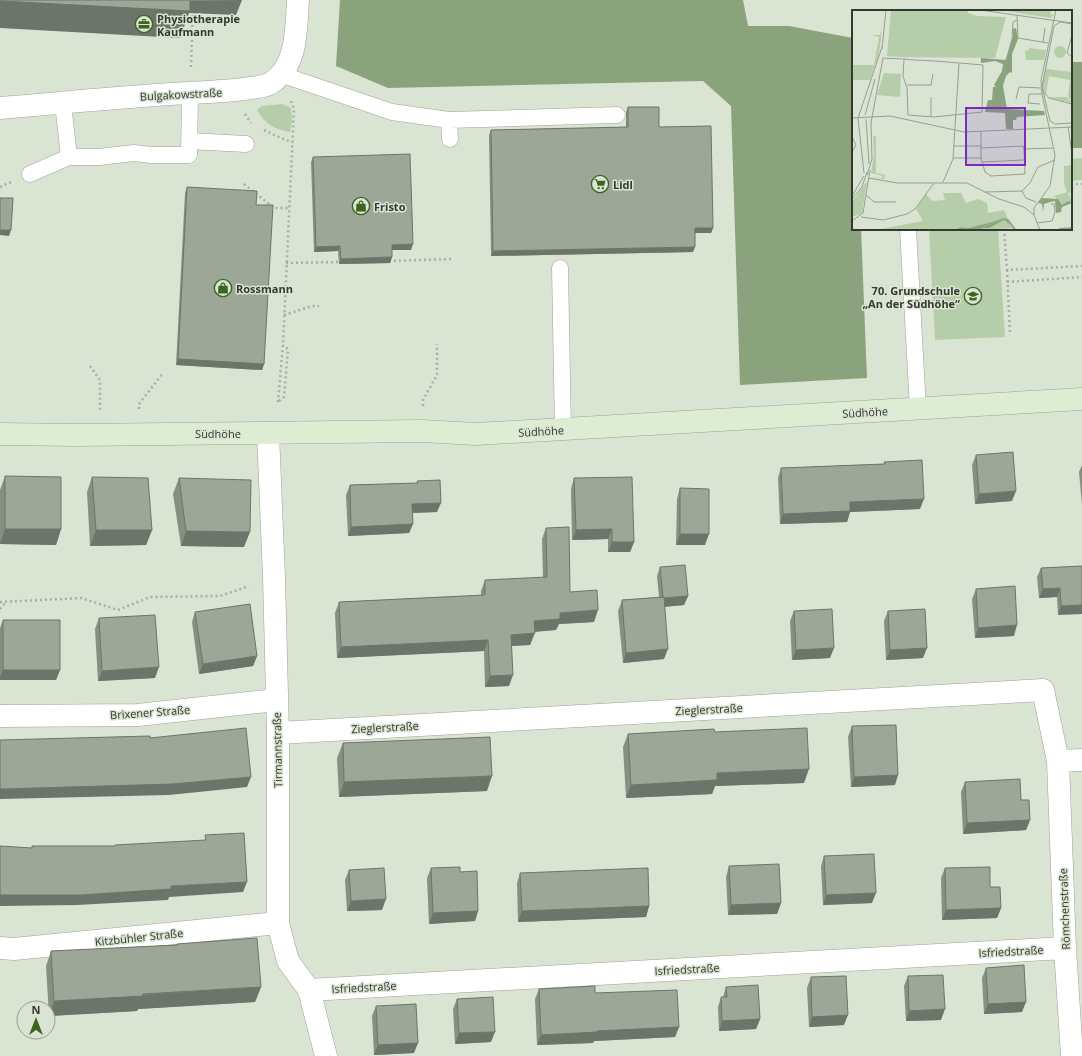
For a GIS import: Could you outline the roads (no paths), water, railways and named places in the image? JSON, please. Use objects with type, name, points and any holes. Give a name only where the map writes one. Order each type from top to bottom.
[{"type":"street","name":"Bulgakowstraße","points":[[0,108],[190,93],[230,92],[259,87],[270,83],[280,74],[291,58],[296,37],[298,0]]},
{"type":"street","name":"Südhöhe","points":[[0,434],[421,431],[476,434],[1082,399]]},
{"type":"street","name":"Tirmannstraße","points":[[273,433],[276,700],[278,734],[278,923],[288,961],[309,990],[326,1056]]},
{"type":"street","name":"Zieglerstraße","points":[[278,734],[1043,690],[1058,761]]},
{"type":"street","name":"Brixener Straße","points":[[0,716],[138,715],[276,700]]},
{"type":"street","points":[[1058,761],[1082,760]]},
{"type":"street","name":"Römchenstraße","points":[[1058,761],[1065,948],[1072,1056]]},
{"type":"street","name":"Kitzbühler Straße","points":[[0,948],[14,949],[278,923]]},
{"type":"street","name":"Isfriedstraße","points":[[309,990],[1065,948]]},
{"type":"lane","points":[[280,74],[392,112],[449,120],[617,115]]},
{"type":"lane","points":[[30,174],[69,157],[134,153],[151,155],[189,155],[190,93]]},
{"type":"lane","points":[[64,103],[69,157]]},
{"type":"lane","points":[[449,120],[450,139]]},
{"type":"lane","points":[[189,141],[246,144]]},
{"type":"lane","points":[[908,230],[918,409]]},
{"type":"lane","points":[[560,268],[563,430]]},
{"type":"place","name":"Physiotherapie Kaufmann","points":[[144,24]]},
{"type":"place","name":"Lidl","points":[[600,184]]},
{"type":"place","name":"Fristo","points":[[361,206]]},
{"type":"place","name":"Rossmann","points":[[223,288]]},
{"type":"place","name":"70. Grundschule „An der Südhöhe“","points":[[973,296]]}]
